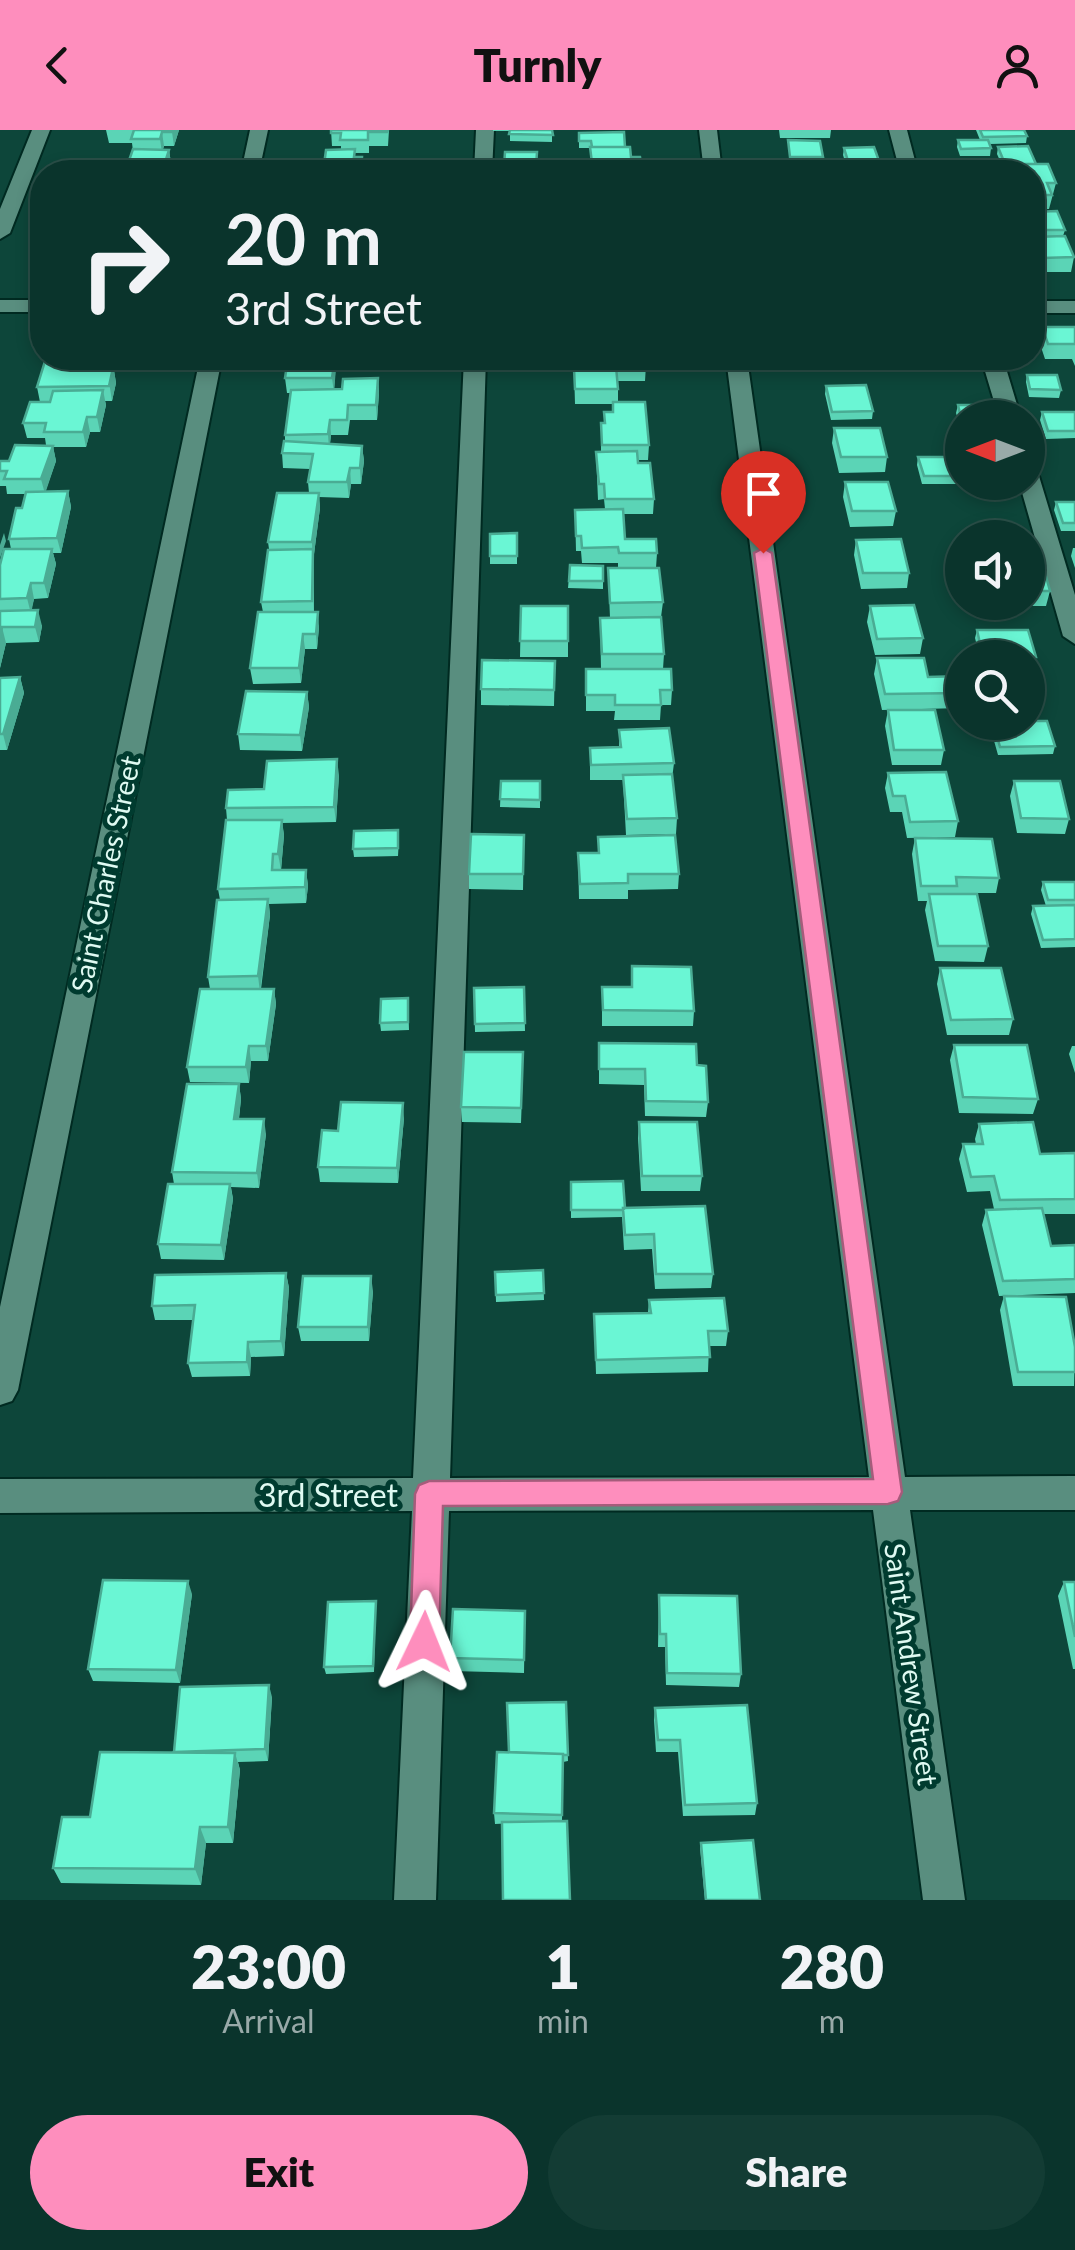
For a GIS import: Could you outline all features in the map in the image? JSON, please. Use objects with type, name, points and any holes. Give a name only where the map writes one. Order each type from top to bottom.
[{"type":"street","points":[[0,233],[41,130]]},
{"type":"street","points":[[253,160],[259,130]]},
{"type":"street","points":[[484,160],[485,130]]},
{"type":"street","points":[[708,130],[712,160]]},
{"type":"street","points":[[898,130],[906,160]]},
{"type":"street","points":[[0,306],[30,306]]},
{"type":"street","points":[[1045,307],[1075,306]]},
{"type":"street","name":"Saint Charles Street","points":[[0,1390],[209,370]]},
{"type":"street","points":[[416,1900],[475,370]]},
{"type":"street","name":"Saint Andrew Street","points":[[740,370],[944,1900]]},
{"type":"street","points":[[996,370],[1005,400]]},
{"type":"street","points":[[1035,500],[1075,636]]},
{"type":"street","name":"3rd Street","points":[[0,1496],[1075,1493]]},
{"type":"building","points":[[134,130],[173,130],[162,132],[160,139],[131,139]]},
{"type":"building","points":[[331,130],[388,130],[368,132],[368,140],[340,140],[341,133]]},
{"type":"building","points":[[510,130],[552,130],[553,135],[509,134]]},
{"type":"building","points":[[980,130],[1024,130],[1027,136],[983,137]]},
{"type":"building","points":[[624,132],[625,147],[592,147],[591,141],[579,141],[579,133]]},
{"type":"building","points":[[788,140],[820,141],[823,157],[790,157]]},
{"type":"building","points":[[958,140],[988,140],[991,148],[961,149]]},
{"type":"building","points":[[1028,146],[1034,160],[1003,160],[998,147]]},
{"type":"building","points":[[590,147],[630,147],[631,157],[640,160],[592,160]]},
{"type":"building","points":[[874,147],[879,160],[848,160],[844,148]]},
{"type":"building","points":[[133,149],[169,150],[166,160],[129,160]]},
{"type":"building","points":[[355,149],[354,157],[362,160],[325,160],[326,150]]},
{"type":"building","points":[[505,152],[537,152],[536,160],[504,160]]},
{"type":"building","points":[[1045,164],[1056,183],[1047,183],[1052,195],[1045,195]]},
{"type":"building","points":[[1045,211],[1057,211],[1065,230],[1045,230]]},
{"type":"building","points":[[1065,236],[1074,257],[1045,258],[1045,237]]},
{"type":"building","points":[[1045,327],[1075,327],[1075,344],[1048,344]]},
{"type":"building","points":[[42,370],[113,370],[109,386],[37,387]]},
{"type":"building","points":[[286,370],[333,370],[332,378],[285,378]]},
{"type":"building","points":[[574,370],[616,370],[618,389],[575,389]]},
{"type":"building","points":[[1027,375],[1057,375],[1061,390],[1030,389]]},
{"type":"building","points":[[378,378],[376,405],[348,405],[347,420],[330,420],[328,434],[285,435],[291,390],[342,389],[343,379]]},
{"type":"building","points":[[866,385],[873,411],[832,412],[826,386]]},
{"type":"building","points":[[103,390],[97,417],[87,417],[83,432],[44,432],[46,423],[23,423],[30,402],[50,402],[53,391]]},
{"type":"building","points":[[613,402],[645,402],[649,445],[602,445],[601,423],[605,423],[604,412],[613,412]]},
{"type":"building","points":[[1045,412],[1075,412],[1075,431],[1048,431]]},
{"type":"building","points":[[834,428],[880,428],[887,457],[841,457]]},
{"type":"building","points":[[284,441],[362,446],[360,468],[350,468],[347,482],[308,482],[313,454],[282,453]]},
{"type":"building","points":[[15,445],[53,446],[41,479],[4,479],[7,471],[0,471],[0,461],[9,461]]},
{"type":"building","points":[[637,451],[638,463],[650,463],[654,499],[605,499],[604,484],[599,484],[596,452]]},
{"type":"building","points":[[918,457],[945,457],[945,476],[924,476]]},
{"type":"building","points":[[845,482],[888,482],[896,511],[852,511]]},
{"type":"building","points":[[68,491],[57,538],[9,539],[16,508],[22,508],[26,492]]},
{"type":"building","points":[[277,493],[319,493],[312,542],[268,542]]},
{"type":"building","points":[[1056,502],[1075,502],[1075,523],[1063,523]]},
{"type":"building","points":[[623,509],[625,539],[656,539],[657,553],[619,553],[618,547],[582,548],[581,536],[576,536],[575,510]]},
{"type":"building","points":[[517,533],[517,556],[490,556],[490,534]]},
{"type":"building","points":[[901,539],[909,573],[863,573],[856,540]]},
{"type":"building","points":[[4,549],[52,549],[44,583],[31,583],[27,598],[0,599]]},
{"type":"building","points":[[313,549],[312,601],[261,602],[268,550]]},
{"type":"building","points":[[570,565],[603,566],[603,581],[569,581]]},
{"type":"building","points":[[608,568],[659,568],[663,602],[610,603]]},
{"type":"building","points":[[914,605],[923,638],[877,639],[870,606]]},
{"type":"building","points":[[521,606],[568,606],[568,641],[520,641]]},
{"type":"building","points":[[38,610],[35,627],[2,627],[0,637],[0,611]]},
{"type":"building","points":[[258,612],[318,612],[316,634],[303,634],[299,668],[250,668]]},
{"type":"building","points":[[661,617],[664,654],[602,654],[600,618]]},
{"type":"building","points":[[977,630],[1028,630],[1031,640],[979,640]]},
{"type":"building","points":[[877,658],[924,658],[928,677],[945,676],[945,693],[885,694]]},
{"type":"building","points":[[482,660],[555,661],[554,690],[481,689]]},
{"type":"building","points":[[586,669],[671,669],[672,690],[660,690],[661,705],[615,705],[615,695],[586,695]]},
{"type":"building","points":[[20,677],[3,734],[0,734],[0,678]]},
{"type":"building","points":[[246,691],[307,692],[300,735],[238,734]]},
{"type":"building","points":[[888,710],[935,710],[944,750],[894,750]]},
{"type":"building","points":[[1045,721],[1055,746],[1000,747],[998,740],[1045,740]]},
{"type":"building","points":[[669,728],[674,763],[591,765],[590,748],[621,747],[619,730]]},
{"type":"building","points":[[337,759],[334,807],[226,808],[228,790],[264,789],[267,761]]},
{"type":"building","points":[[946,772],[958,821],[910,822],[905,796],[893,796],[888,773]]},
{"type":"building","points":[[672,774],[677,818],[627,819],[623,775]]},
{"type":"building","points":[[501,781],[540,781],[540,800],[500,799]]},
{"type":"building","points":[[1014,781],[1060,781],[1069,819],[1021,818]]},
{"type":"building","points":[[226,820],[282,820],[272,870],[306,870],[305,887],[218,889]]},
{"type":"building","points":[[398,830],[398,848],[353,849],[354,831]]},
{"type":"building","points":[[471,834],[524,835],[523,874],[469,874]]},
{"type":"building","points":[[675,835],[679,874],[628,874],[628,883],[580,884],[578,853],[599,853],[598,837]]},
{"type":"building","points":[[915,838],[992,839],[999,878],[956,877],[957,886],[921,886]]},
{"type":"building","points":[[1043,882],[1075,882],[1075,900],[1048,900]]},
{"type":"building","points":[[929,894],[977,894],[988,946],[938,946]]},
{"type":"building","points":[[268,899],[258,976],[208,977],[217,900]]},
{"type":"building","points":[[1075,905],[1075,939],[1043,940],[1033,906]]},
{"type":"building","points":[[632,966],[691,967],[694,1011],[603,1010],[602,987],[632,987]]},
{"type":"building","points":[[940,968],[1001,968],[1013,1019],[951,1020]]},
{"type":"building","points":[[524,987],[525,1023],[475,1024],[474,988]]},
{"type":"building","points":[[200,989],[274,989],[266,1046],[249,1046],[246,1067],[187,1067]]},
{"type":"building","points":[[408,998],[408,1022],[380,1023],[381,999]]},
{"type":"building","points":[[599,1043],[696,1044],[697,1065],[706,1066],[708,1102],[646,1101],[645,1069],[599,1069]]},
{"type":"building","points":[[954,1045],[1027,1045],[1038,1099],[963,1097]]},
{"type":"building","points":[[464,1052],[523,1052],[521,1108],[461,1107]]},
{"type":"building","points":[[187,1084],[239,1084],[234,1119],[264,1119],[257,1173],[172,1172]]},
{"type":"building","points":[[341,1102],[403,1103],[397,1168],[318,1167],[322,1130],[338,1131]]},
{"type":"building","points":[[639,1122],[697,1122],[702,1176],[642,1176]]},
{"type":"building","points":[[1033,1122],[1040,1154],[1075,1153],[1075,1199],[1000,1200],[994,1176],[971,1177],[963,1144],[983,1144],[979,1124]]},
{"type":"building","points":[[623,1181],[623,1210],[571,1210],[571,1182]]},
{"type":"building","points":[[168,1184],[230,1184],[221,1245],[158,1244]]},
{"type":"building","points":[[705,1206],[713,1274],[656,1274],[654,1234],[625,1235],[623,1208]]},
{"type":"building","points":[[1042,1208],[1051,1246],[1075,1245],[1075,1279],[1003,1281],[986,1210]]},
{"type":"building","points":[[543,1270],[544,1293],[496,1295],[495,1272]]},
{"type":"building","points":[[286,1273],[281,1341],[248,1342],[247,1362],[188,1363],[195,1305],[152,1306],[155,1275]]},
{"type":"building","points":[[303,1276],[371,1276],[368,1327],[298,1327]]},
{"type":"building","points":[[1004,1296],[1066,1297],[1075,1372],[1018,1372]]},
{"type":"building","points":[[724,1298],[728,1331],[708,1331],[710,1357],[596,1360],[594,1314],[651,1313],[649,1300]]},
{"type":"building","points":[[103,1580],[188,1581],[176,1670],[88,1669]]},
{"type":"building","points":[[1064,1582],[1075,1582],[1075,1637]]},
{"type":"building","points":[[659,1595],[737,1596],[741,1674],[667,1673]]},
{"type":"building","points":[[376,1601],[373,1666],[324,1667],[328,1602]]},
{"type":"building","points":[[453,1609],[525,1611],[524,1660],[450,1658]]},
{"type":"building","points":[[269,1685],[265,1749],[174,1752],[180,1687]]},
{"type":"building","points":[[566,1702],[568,1755],[509,1752],[507,1703]]},
{"type":"building","points":[[747,1705],[757,1803],[685,1805],[680,1740],[658,1740],[655,1708]]},
{"type":"building","points":[[100,1752],[235,1753],[228,1827],[200,1827],[195,1869],[53,1868],[62,1817],[90,1817]]},
{"type":"building","points":[[497,1752],[563,1754],[562,1815],[494,1813]]},
{"type":"building","points":[[567,1821],[570,1900],[503,1900],[502,1822]]},
{"type":"building","points":[[753,1840],[760,1900],[706,1900],[701,1843]]},
{"type":"route","points":[[424,1642],[429,1494],[888,1492],[763,553]]}]
